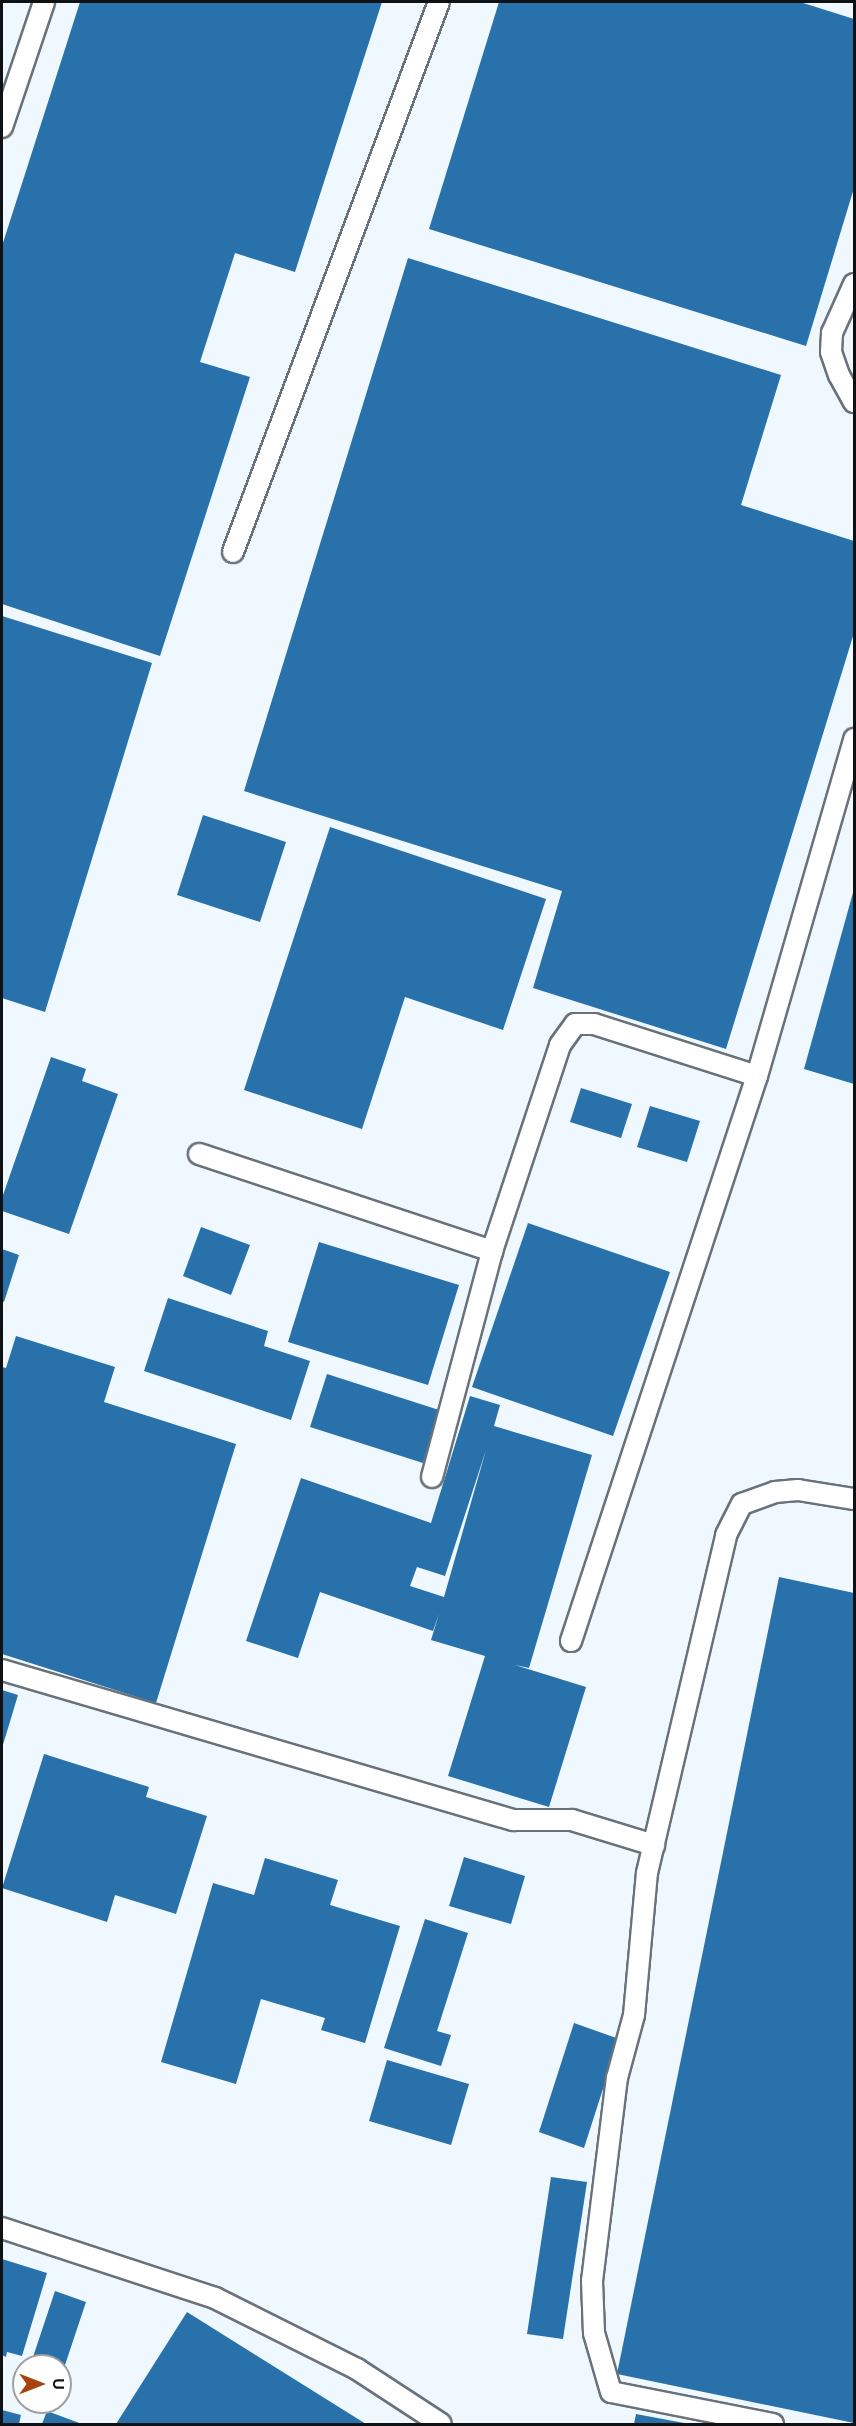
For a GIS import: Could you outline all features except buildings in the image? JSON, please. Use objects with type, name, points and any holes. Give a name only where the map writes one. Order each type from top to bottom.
[{"type":"lane","points":[[2,126],[44,2]]},
{"type":"lane","points":[[233,552],[439,2]]},
{"type":"lane","points":[[855,284],[832,333],[831,352],[839,375],[855,402]]},
{"type":"lane","points":[[571,1641],[757,1076],[855,739]]},
{"type":"lane","points":[[432,1476],[492,1251],[560,1045],[575,1024],[594,1024],[757,1076]]},
{"type":"lane","points":[[199,1154],[492,1251]]},
{"type":"lane","points":[[773,2424],[611,2392],[594,2333],[592,2281],[617,2078],[634,2015],[647,1873],[726,1535],[742,1504],[775,1492],[798,1490],[855,1499]]},
{"type":"lane","points":[[2,1670],[513,1820],[572,1820],[654,1845]]},
{"type":"lane","points":[[2,2228],[215,2298],[357,2369],[441,2424]]}]
